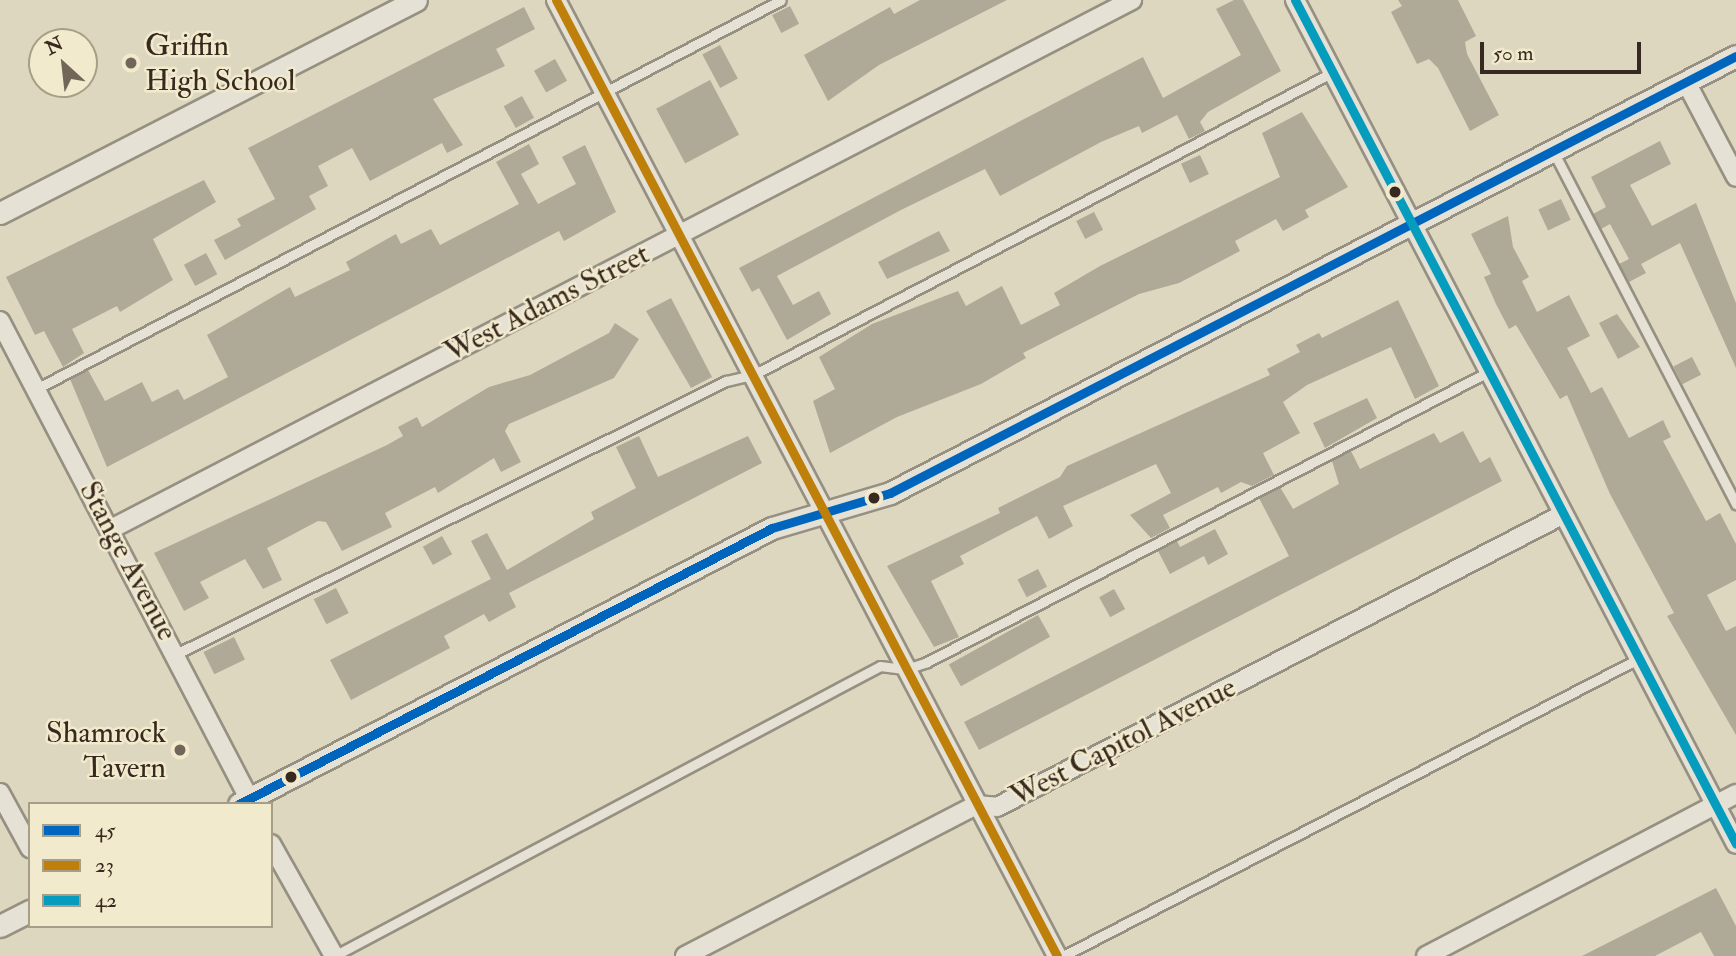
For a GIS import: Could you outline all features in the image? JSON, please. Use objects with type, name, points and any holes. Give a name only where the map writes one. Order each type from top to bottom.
[{"type":"street","points":[[0,213],[416,0]]},
{"type":"street","points":[[556,0],[1057,956]]},
{"type":"street","name":"West Adams Street","points":[[111,529],[1132,0]]},
{"type":"street","points":[[1295,0],[1560,516],[1736,844]]},
{"type":"street","points":[[247,802],[772,528],[823,510],[890,492],[1736,56]]},
{"type":"street","points":[[1686,82],[1736,177]]},
{"type":"street","name":"Stange Avenue","points":[[0,321],[178,653],[247,802]]},
{"type":"street","name":"West Capitol Avenue","points":[[685,956],[976,805],[997,807],[1560,516]]},
{"type":"street","points":[[0,793],[28,844]]},
{"type":"street","points":[[1426,956],[1736,794]]},
{"type":"street","points":[[273,848],[334,956]]},
{"type":"street","points":[[0,926],[28,912]]},
{"type":"lane","points":[[36,389],[781,0]]},
{"type":"lane","points":[[178,653],[726,380],[753,375],[1333,72]]},
{"type":"lane","points":[[1553,151],[1736,504]]},
{"type":"lane","points":[[334,956],[880,666],[906,669],[1486,373]]},
{"type":"lane","points":[[1063,956],[1636,660]]},
{"type":"building","points":[[920,0],[1007,0],[879,65],[828,101],[804,55],[890,7],[894,14]]},
{"type":"building","points":[[1234,0],[1243,0],[1281,71],[1208,112],[1200,122],[1205,131],[1189,139],[1177,115],[1142,133],[1139,126],[1101,142],[1000,196],[985,169],[901,210],[777,276],[793,305],[819,291],[831,314],[787,340],[759,288],[752,292],[739,268],[1143,57],[1163,98],[1241,55],[1216,9]]},
{"type":"building","points":[[1398,0],[1458,0],[1476,36],[1465,42],[1467,54],[1499,115],[1470,131],[1438,68],[1429,59],[1417,64],[1391,12],[1402,6]]},
{"type":"building","points":[[790,6],[799,24],[781,33],[772,15]]},
{"type":"building","points":[[524,7],[535,29],[496,49],[505,66],[433,99],[463,145],[447,153],[442,143],[370,181],[352,148],[318,166],[328,186],[309,196],[316,209],[225,260],[214,240],[241,226],[237,219],[275,199],[248,148]]},
{"type":"building","points":[[720,45],[738,79],[720,88],[702,54]]},
{"type":"building","points":[[555,59],[567,81],[546,93],[534,71]]},
{"type":"building","points":[[710,80],[739,135],[685,163],[656,109]]},
{"type":"building","points":[[522,96],[534,118],[516,128],[504,106]]},
{"type":"building","points":[[1302,112],[1348,187],[1305,210],[1309,217],[1283,231],[1276,219],[1235,241],[1240,251],[1179,283],[1139,294],[1023,353],[1026,358],[981,384],[897,417],[830,453],[813,401],[835,389],[819,357],[872,324],[958,291],[966,306],[1002,286],[1021,325],[1060,305],[1054,293],[1100,266],[1280,177],[1262,133]]},
{"type":"building","points":[[1660,141],[1671,164],[1630,185],[1652,226],[1696,203],[1736,303],[1736,368],[1680,243],[1641,264],[1646,273],[1629,282],[1619,264],[1629,259],[1610,224],[1601,229],[1593,214],[1606,207],[1591,177]]},
{"type":"building","points":[[529,144],[539,164],[521,174],[538,204],[576,184],[562,157],[585,145],[616,212],[564,241],[559,231],[107,467],[70,379],[88,370],[105,401],[142,382],[152,402],[178,389],[184,400],[228,377],[207,335],[290,287],[295,297],[350,270],[346,262],[396,234],[401,244],[431,229],[440,245],[519,204],[496,162]]},
{"type":"building","points":[[1200,155],[1209,174],[1190,183],[1181,164]]},
{"type":"building","points":[[204,180],[216,202],[153,239],[173,280],[120,312],[117,306],[72,329],[84,353],[63,367],[44,331],[35,335],[6,277]]},
{"type":"building","points":[[1561,199],[1571,220],[1548,230],[1538,210]]},
{"type":"building","points":[[1094,212],[1103,230],[1085,239],[1076,221]]},
{"type":"building","points":[[1508,216],[1513,247],[1529,277],[1522,281],[1537,312],[1569,295],[1590,336],[1567,348],[1591,393],[1602,387],[1629,438],[1663,420],[1671,437],[1663,441],[1706,521],[1720,513],[1736,544],[1736,580],[1707,595],[1726,631],[1736,626],[1736,735],[1667,616],[1674,613],[1610,494],[1567,395],[1560,399],[1516,325],[1509,329],[1484,277],[1491,274],[1471,234]]},
{"type":"building","points":[[939,231],[950,251],[887,279],[878,262]]},
{"type":"building","points":[[206,253],[217,274],[195,286],[184,265]]},
{"type":"building","points":[[671,298],[712,377],[691,388],[646,311]]},
{"type":"building","points":[[1398,300],[1439,386],[1415,399],[1391,347],[1307,385],[1283,402],[1300,433],[1263,453],[1274,475],[1252,486],[1241,482],[1221,493],[1218,487],[1163,515],[1170,528],[1151,538],[1130,515],[1171,493],[1156,464],[1063,506],[1073,526],[1049,539],[1037,516],[960,556],[964,564],[931,581],[959,637],[934,647],[887,566],[1000,513],[998,508],[1060,477],[1067,466],[1270,375],[1267,369],[1300,352],[1296,345],[1319,333],[1322,338]]},
{"type":"building","points":[[1617,314],[1640,347],[1618,359],[1599,323]]},
{"type":"building","points":[[615,323],[639,339],[614,378],[509,424],[505,431],[521,462],[501,472],[494,458],[438,493],[435,487],[385,513],[392,527],[342,551],[326,522],[318,521],[267,548],[282,580],[263,589],[245,559],[200,582],[209,598],[184,611],[154,553],[387,445],[403,436],[398,427],[417,417],[422,427],[489,387],[530,375],[609,333]]},
{"type":"building","points":[[1692,357],[1701,375],[1682,384],[1673,367]]},
{"type":"building","points":[[1367,398],[1377,418],[1325,448],[1313,423]]},
{"type":"building","points":[[1463,431],[1480,463],[1490,457],[1502,481],[979,750],[964,722],[1289,556],[1259,498],[1280,487],[1293,509],[1339,484],[1332,461],[1351,451],[1360,469],[1434,433],[1440,443]]},
{"type":"building","points":[[639,436],[658,477],[748,436],[762,463],[509,593],[516,607],[489,622],[484,614],[444,636],[450,648],[351,700],[330,660],[491,579],[471,541],[487,533],[507,570],[594,519],[591,512],[636,488],[616,447]]},
{"type":"building","points":[[1215,529],[1228,554],[1208,565],[1204,556],[1170,574],[1158,551],[1177,541],[1180,547]]},
{"type":"building","points":[[442,536],[452,554],[433,565],[423,547]]},
{"type":"building","points":[[1038,569],[1047,587],[1027,597],[1018,579]]},
{"type":"building","points":[[336,588],[349,613],[326,624],[314,599]]},
{"type":"building","points":[[1114,589],[1125,609],[1110,617],[1099,597]]},
{"type":"building","points":[[1038,615],[1050,637],[961,686],[949,664]]},
{"type":"building","points":[[234,637],[245,659],[214,674],[203,652]]},
{"type":"building","points":[[1716,888],[1736,926],[1736,956],[1714,956],[1701,932],[1655,956],[1582,956]]},
{"type":"transit line","name":"23","points":[[556,0],[1057,956]]},
{"type":"transit line","name":"42","points":[[1295,0],[1736,844]]},
{"type":"transit line","name":"45","points":[[243,802],[772,528],[890,493],[1736,56]]},
{"type":"place","name":"Griffin High School","points":[[131,63]]},
{"type":"place","name":"Shamrock Tavern","points":[[180,750]]}]
